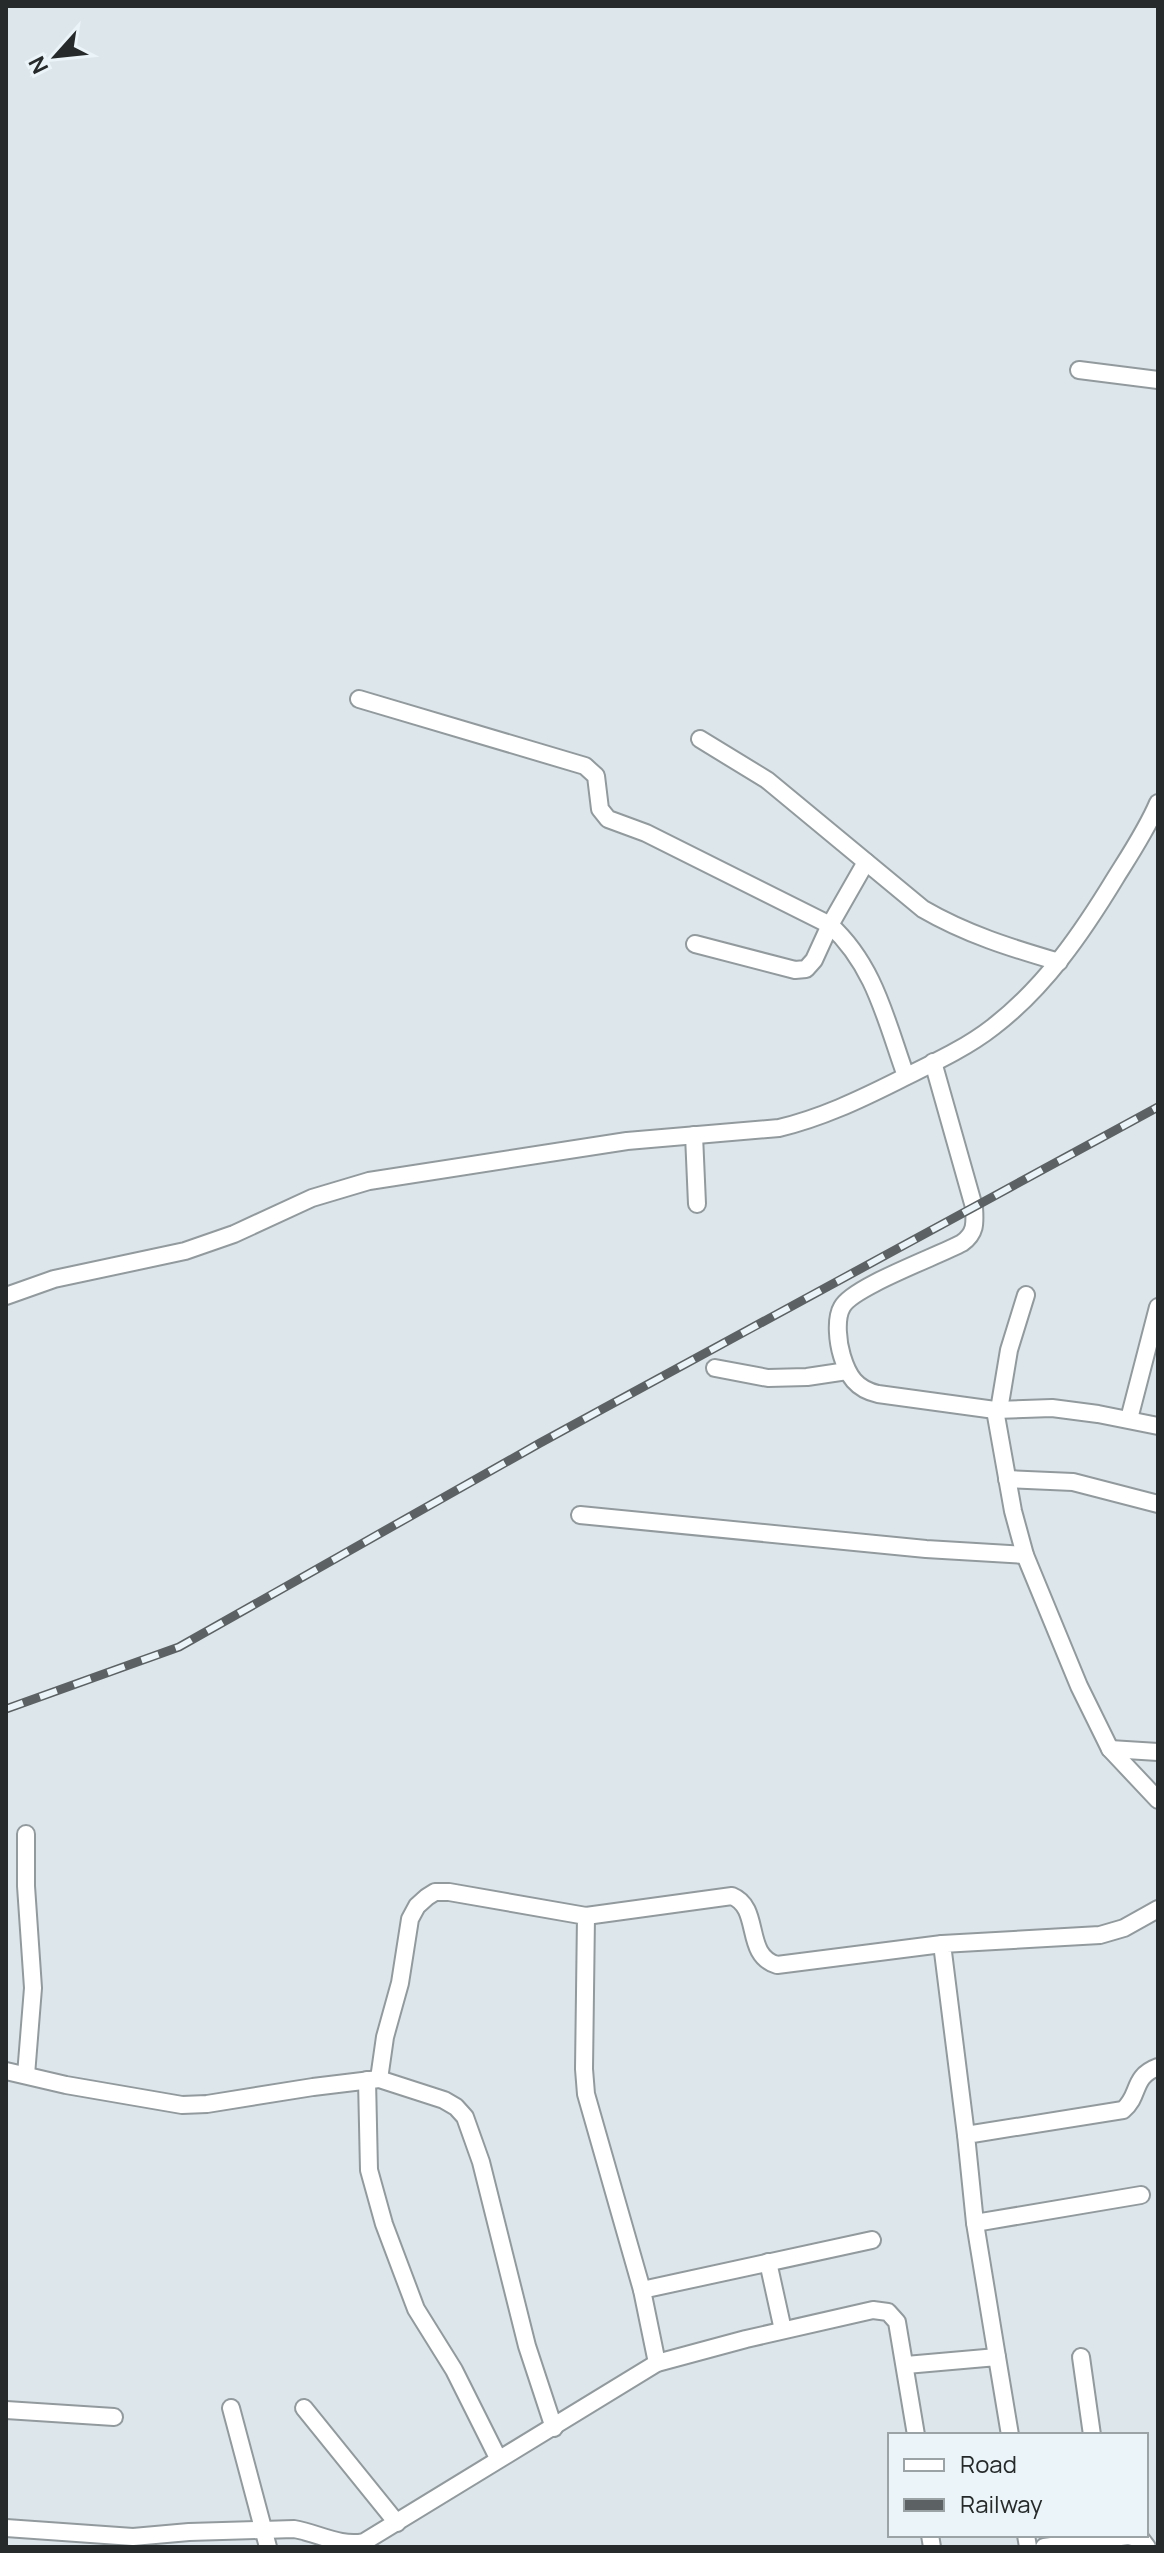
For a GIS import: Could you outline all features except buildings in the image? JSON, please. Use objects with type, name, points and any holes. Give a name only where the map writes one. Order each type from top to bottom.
[{"type":"street","points":[[1079,370],[1158,380]]},
{"type":"street","points":[[359,699],[585,766],[596,776],[600,809],[608,819],[646,833],[830,925],[847,941],[870,975],[906,1076]]},
{"type":"street","points":[[700,739],[767,780],[923,909],[998,944],[1059,962]]},
{"type":"street","points":[[6,1296],[54,1279],[185,1251],[234,1234],[312,1198],[369,1181],[627,1141],[779,1128],[853,1103],[992,1029],[1039,985],[1090,920],[1153,823],[1158,803]]},
{"type":"street","points":[[695,944],[801,970],[814,960],[866,862]]},
{"type":"street","points":[[933,1062],[974,1207],[976,1225],[973,1233],[962,1243],[862,1289],[845,1301],[838,1316],[840,1350],[847,1371],[860,1388],[869,1392],[997,1410],[1052,1408],[1158,1426]]},
{"type":"street","points":[[694,1135],[697,1204]]},
{"type":"street","points":[[1026,1295],[1014,1329],[997,1410],[1007,1479],[1025,1555],[1079,1686],[1110,1749],[1158,1800]]},
{"type":"street","points":[[1129,1419],[1158,1307]]},
{"type":"street","points":[[715,1368],[768,1378],[807,1377],[847,1371]]},
{"type":"street","points":[[1007,1479],[1073,1482],[1158,1504]]},
{"type":"street","points":[[580,1515],[926,1549],[1025,1555]]},
{"type":"street","points":[[1110,1749],[1158,1752]]},
{"type":"street","points":[[6,2088],[15,2073],[33,1988],[26,1834]]},
{"type":"street","points":[[498,2458],[454,2370],[416,2309],[384,2224],[369,2170],[373,2080],[406,1956],[410,1919],[417,1906],[427,1897],[435,1892],[449,1892],[586,1916],[732,1896],[746,1907],[755,1944],[763,1958],[777,1965],[942,1944],[1100,1935],[1124,1928],[1158,1909]]},
{"type":"street","points":[[586,1916],[586,2094],[642,2290],[657,2363]]},
{"type":"street","points":[[942,1944],[975,2223],[1010,2433]]},
{"type":"street","points":[[966,2135],[1123,2110],[1130,2104],[1146,2071],[1158,2067]]},
{"type":"street","points":[[15,2073],[182,2105],[373,2080],[444,2100],[465,2117],[481,2162],[527,2346],[554,2428]]},
{"type":"street","points":[[975,2223],[1141,2195]]},
{"type":"street","points":[[642,2290],[872,2240]]},
{"type":"street","points":[[768,2262],[783,2330]]},
{"type":"street","points":[[6,2528],[133,2537],[264,2529],[311,2532],[351,2545],[379,2535],[498,2458],[554,2428],[657,2363],[783,2330],[883,2309],[897,2322],[916,2433]]},
{"type":"street","points":[[906,2365],[997,2357]]},
{"type":"street","points":[[1081,2357],[1092,2433]]},
{"type":"street","points":[[231,2408],[268,2547]]},
{"type":"street","points":[[304,2408],[397,2523]]},
{"type":"street","points":[[6,2410],[114,2417]]},
{"type":"street","points":[[1044,2547],[1106,2537],[1135,2537],[1147,2547]]},
{"type":"railway","points":[[6,1709],[179,1647],[540,1443],[1158,1107]]}]
